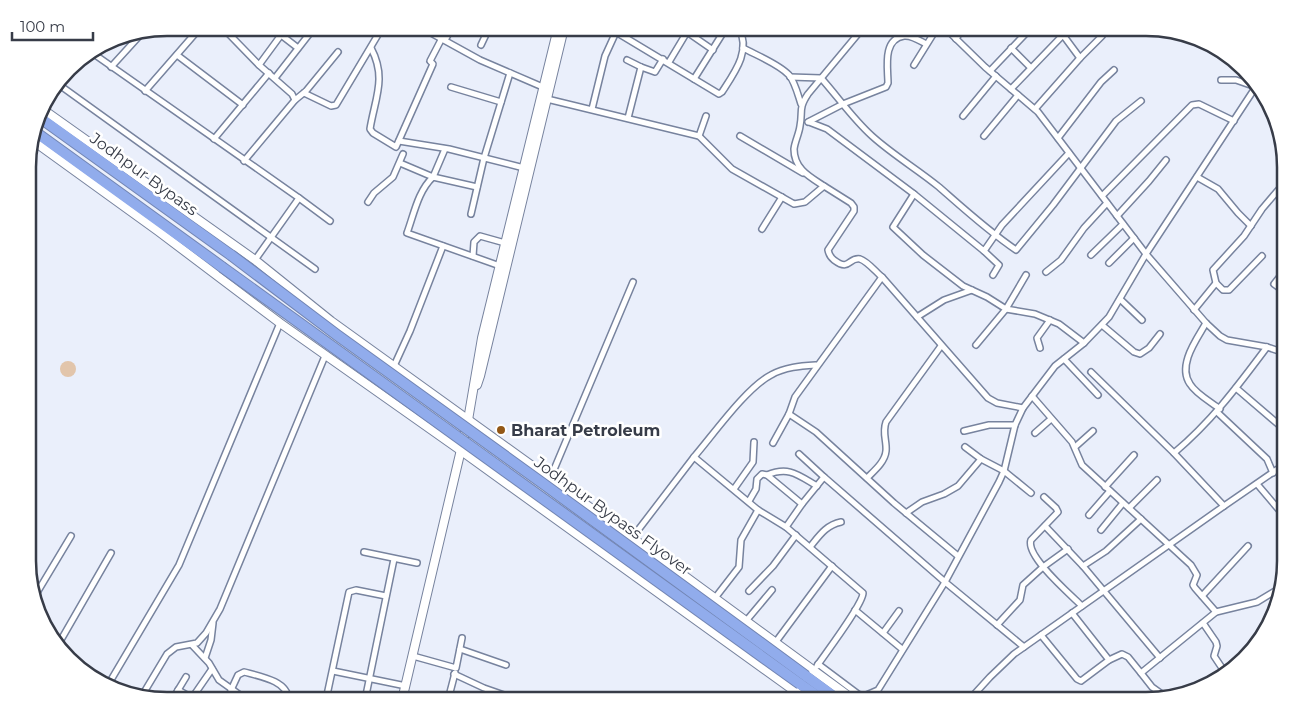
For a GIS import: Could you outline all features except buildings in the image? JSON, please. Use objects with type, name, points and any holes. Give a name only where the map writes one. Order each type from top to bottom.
[{"type":"highway","name":"Jodhpur Bypass","points":[[44,122],[231,255]]},
{"type":"highway","name":"Jodhpur Bypass","points":[[40,136],[222,267]]},
{"type":"highway","name":"Jodhpur Bypass Flyover","points":[[231,255],[337,335],[809,674],[825,691]]},
{"type":"highway","name":"Jodhpur Bypass Flyover","points":[[222,267],[809,674]]},
{"type":"highway","points":[[824,679],[829,691]]},
{"type":"street","points":[[669,62],[684,36]]},
{"type":"street","points":[[693,36],[713,50]]},
{"type":"street","points":[[694,79],[721,36]]},
{"type":"street","points":[[627,37],[720,94],[738,66],[743,48],[741,36]]},
{"type":"street","points":[[801,104],[855,36]]},
{"type":"street","points":[[808,122],[843,104],[886,88],[888,83],[889,48],[904,36]]},
{"type":"street","points":[[906,36],[926,44]]},
{"type":"street","points":[[914,65],[932,36]]},
{"type":"street","points":[[953,36],[990,71],[1035,109],[1146,254],[1206,323],[1227,340],[1276,350]]},
{"type":"street","points":[[990,71],[1023,36]]},
{"type":"street","points":[[1011,89],[1062,36]]},
{"type":"street","points":[[1064,36],[1080,58]]},
{"type":"street","points":[[1035,109],[1102,36]]},
{"type":"street","points":[[145,91],[192,37]]},
{"type":"street","points":[[233,37],[292,94],[295,100]]},
{"type":"street","points":[[260,65],[280,37]]},
{"type":"street","points":[[283,37],[298,48]]},
{"type":"street","points":[[275,78],[307,37]]},
{"type":"street","points":[[304,93],[331,106],[336,105],[377,37]]},
{"type":"street","points":[[439,37],[480,60],[546,89]]},
{"type":"street","points":[[482,45],[485,37]]},
{"type":"street","points":[[472,396],[480,376],[547,99],[546,89],[556,37]]},
{"type":"street","points":[[404,692],[468,420],[475,372],[505,242],[561,37]]},
{"type":"street","points":[[592,109],[605,56],[614,37]]},
{"type":"street","points":[[371,48],[377,60],[380,77],[370,131],[396,146],[433,64],[430,61],[444,39]]},
{"type":"street","points":[[111,66],[134,41]]},
{"type":"street","points":[[743,48],[780,68],[790,77],[797,91],[801,104],[801,120],[794,150],[804,174]]},
{"type":"street","points":[[1011,48],[1031,68]]},
{"type":"street","points":[[244,161],[338,52]]},
{"type":"street","points":[[177,55],[243,105]]},
{"type":"street","points":[[98,57],[330,221]]},
{"type":"street","points":[[627,60],[655,72],[663,59]]},
{"type":"street","points":[[628,118],[640,67]]},
{"type":"street","points":[[1058,138],[1101,82],[1114,70]]},
{"type":"street","points":[[471,214],[484,158],[510,72]]},
{"type":"street","points":[[214,140],[269,73]]},
{"type":"street","points":[[963,116],[996,76]]},
{"type":"street","points":[[790,77],[821,78],[863,128],[874,138],[906,164],[937,185],[994,236],[1016,250],[1053,205],[1116,121],[1141,101]]},
{"type":"street","points":[[1222,80],[1236,80],[1245,83]]},
{"type":"street","points":[[451,87],[501,102]]},
{"type":"street","points":[[64,88],[315,269]]},
{"type":"street","points":[[875,691],[878,690],[945,582],[999,482],[1004,471],[1015,425],[1023,408],[1055,366],[1084,343],[1110,317],[1146,254],[1252,92]]},
{"type":"street","points":[[984,136],[1018,95]]},
{"type":"street","points":[[547,99],[699,136],[732,169],[794,204],[805,202],[824,186]]},
{"type":"street","points":[[1102,196],[1192,105],[1200,104],[1234,121]]},
{"type":"street","points":[[48,113],[255,260],[332,321],[715,598],[775,643],[809,674],[851,691]]},
{"type":"street","points":[[699,136],[706,116]]},
{"type":"street","points":[[801,120],[827,129],[914,194],[999,265],[993,275]]},
{"type":"street","points":[[740,136],[851,203],[855,209],[828,250],[830,256],[842,265],[855,260],[861,260],[882,277],[988,398],[997,403],[1023,408]]},
{"type":"street","points":[[399,141],[445,149],[524,168]]},
{"type":"street","points":[[38,145],[325,356],[460,450],[795,691]]},
{"type":"street","points":[[445,149],[433,177],[424,187],[419,198],[407,233],[500,266]]},
{"type":"street","points":[[984,251],[1002,225],[1069,153]]},
{"type":"street","points":[[368,202],[374,193],[388,182],[400,164],[403,154]]},
{"type":"street","points":[[1117,216],[1166,160]]},
{"type":"street","points":[[400,164],[433,177],[477,188]]},
{"type":"street","points":[[1197,177],[1218,189],[1238,214],[1251,226]]},
{"type":"street","points":[[1262,256],[1229,290],[1223,290],[1216,282],[1213,270],[1251,226],[1276,192]]},
{"type":"street","points":[[914,194],[892,227],[923,255],[963,286],[1006,308],[1035,314],[1059,324],[1084,343]]},
{"type":"street","points":[[255,260],[299,198]]},
{"type":"street","points":[[762,229],[782,198]]},
{"type":"street","points":[[1046,272],[1062,260],[1084,228],[1107,202]]},
{"type":"street","points":[[1091,255],[1124,224]]},
{"type":"street","points":[[473,256],[474,242],[480,236],[505,242]]},
{"type":"street","points":[[1109,263],[1134,238]]},
{"type":"street","points":[[394,366],[410,331],[443,246]]},
{"type":"street","points":[[976,345],[1006,308],[1026,275]]},
{"type":"street","points":[[773,443],[790,414],[795,397],[816,365],[882,277]]},
{"type":"street","points":[[550,479],[633,282]]},
{"type":"street","points":[[1194,310],[1216,282]]},
{"type":"street","points":[[917,317],[956,294],[973,290]]},
{"type":"street","points":[[1120,299],[1142,320]]},
{"type":"street","points":[[1040,348],[1037,338],[1050,320]]},
{"type":"street","points":[[112,679],[179,565],[280,323]]},
{"type":"street","points":[[1206,323],[1186,365],[1189,384],[1267,458],[1273,473]]},
{"type":"street","points":[[1102,324],[1134,352],[1140,354],[1149,348],[1160,334]]},
{"type":"street","points":[[867,478],[885,456],[884,429],[886,422],[941,346]]},
{"type":"street","points":[[1174,453],[1218,410],[1267,347]]},
{"type":"street","points":[[145,690],[167,654],[176,647],[192,645],[202,639],[220,609],[325,356]]},
{"type":"street","points":[[1064,359],[1098,394]]},
{"type":"street","points":[[632,538],[694,457],[749,393],[772,374],[787,369],[816,365]]},
{"type":"street","points":[[1091,372],[1174,453],[1224,506]]},
{"type":"street","points":[[1236,388],[1276,422]]},
{"type":"street","points":[[1032,396],[1075,447],[1082,465],[1196,571],[1197,579],[1193,585],[1216,612]]},
{"type":"street","points":[[790,414],[816,432],[906,514],[958,556]]},
{"type":"street","points":[[1035,433],[1051,419]]},
{"type":"street","points":[[964,431],[989,425],[1015,425]]},
{"type":"street","points":[[1075,447],[1093,431]]},
{"type":"street","points":[[734,489],[753,462],[754,442]]},
{"type":"street","points":[[966,446],[981,459],[1004,471],[1031,493]]},
{"type":"street","points":[[799,454],[945,582],[1024,648]]},
{"type":"street","points":[[1105,487],[1134,455]]},
{"type":"street","points":[[694,457],[758,510],[796,535],[863,592],[863,597],[855,610],[809,674]]},
{"type":"street","points":[[906,514],[922,502],[944,494],[958,486],[981,459]]},
{"type":"street","points":[[749,501],[756,489],[759,475],[778,470],[788,470],[817,486]]},
{"type":"street","points":[[977,691],[1001,666],[1041,635],[1276,471]]},
{"type":"street","points":[[767,474],[802,504]]},
{"type":"street","points":[[786,528],[802,504],[824,477]]},
{"type":"street","points":[[1129,508],[1157,480]]},
{"type":"street","points":[[1256,484],[1276,507]]},
{"type":"street","points":[[1089,515],[1110,491]]},
{"type":"street","points":[[1044,497],[1058,512],[1029,543],[1043,567],[1082,606]]},
{"type":"street","points":[[1101,530],[1123,503]]},
{"type":"street","points":[[715,598],[739,567],[741,540],[758,510]]},
{"type":"street","points":[[1083,566],[1106,551],[1141,519]]},
{"type":"street","points":[[810,547],[826,528],[833,523],[841,522]]},
{"type":"street","points":[[1045,526],[1083,566],[1160,658]]},
{"type":"street","points":[[749,591],[773,566],[796,535]]},
{"type":"street","points":[[40,588],[71,536]]},
{"type":"street","points":[[1202,596],[1248,546]]},
{"type":"street","points":[[997,625],[1020,600],[1023,585],[1043,567],[1068,549]]},
{"type":"street","points":[[62,638],[111,552]]},
{"type":"street","points":[[364,552],[416,564]]},
{"type":"street","points":[[366,692],[394,559]]},
{"type":"street","points":[[775,643],[832,566]]},
{"type":"street","points":[[329,692],[349,592],[356,590],[386,596]]},
{"type":"street","points":[[746,621],[772,590]]},
{"type":"street","points":[[1141,673],[1216,612],[1257,602],[1273,593]]},
{"type":"street","points":[[855,610],[902,649]]},
{"type":"street","points":[[883,633],[900,611]]},
{"type":"street","points":[[1072,614],[1109,660]]},
{"type":"street","points":[[205,658],[212,640],[214,620]]},
{"type":"street","points":[[1203,623],[1216,642],[1214,656],[1222,667]]},
{"type":"street","points":[[1041,635],[1077,679],[1081,681],[1109,660],[1122,654],[1128,658],[1152,687],[1158,691]]},
{"type":"street","points":[[450,692],[462,638]]},
{"type":"street","points":[[192,645],[205,658],[219,680],[234,692]]},
{"type":"street","points":[[460,649],[506,665]]},
{"type":"street","points":[[412,656],[455,671],[491,692]]},
{"type":"street","points":[[198,692],[212,669]]},
{"type":"street","points":[[333,671],[406,686]]},
{"type":"street","points":[[231,690],[238,675],[244,672],[274,681],[286,692]]},
{"type":"street","points":[[809,674],[824,679],[842,691]]},
{"type":"street","points":[[182,692],[178,690],[186,677]]},
{"type":"shaded area","points":[[65,361],[71,361],[76,366],[74,375],[65,377],[60,372],[60,366]]},
{"type":"place","name":"Bharat Petroleum","points":[[501,430]]}]
